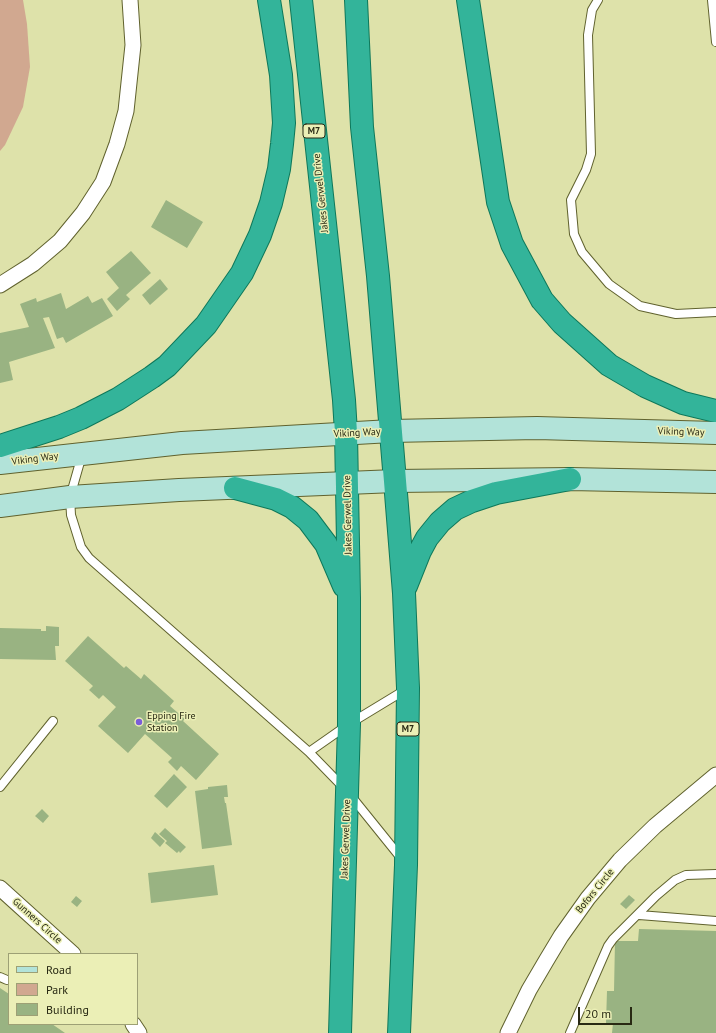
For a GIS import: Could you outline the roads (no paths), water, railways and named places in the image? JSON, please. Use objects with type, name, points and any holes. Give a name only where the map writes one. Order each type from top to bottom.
[{"type":"highway","points":[[0,446],[59,427],[81,418],[118,399],[152,377],[167,366],[206,325],[242,273],[260,235],[271,203],[279,169],[282,144],[284,123],[281,75],[269,0]]},
{"type":"highway","name":"Jakes Gerwel Drive","points":[[301,0],[344,400],[346,434],[349,598],[349,724],[340,1033]]},
{"type":"highway","name":"M7","points":[[356,0],[362,127],[378,276],[404,593],[408,688],[406,865],[400,1033]]},
{"type":"highway","points":[[468,0],[498,202],[512,244],[531,282],[542,300],[562,323],[609,365],[645,386],[683,403],[716,411]]},
{"type":"highway","points":[[404,593],[412,570],[424,544],[436,526],[451,512],[465,504],[491,494],[570,479]]},
{"type":"highway","points":[[235,488],[276,499],[292,507],[312,523],[326,544],[349,598]]},
{"type":"main road","name":"Viking Way","points":[[0,463],[182,443],[391,431],[537,428],[716,433]]},
{"type":"main road","points":[[0,506],[70,497],[395,481],[570,479],[716,482]]},
{"type":"street","points":[[0,285],[33,264],[60,241],[83,213],[103,182],[117,144],[126,111],[133,45],[130,0]]},
{"type":"street","name":"Bofors Circle","points":[[508,1033],[529,990],[553,949],[588,898],[620,860],[655,826],[716,775]]},
{"type":"street","name":"Gunners Circle","points":[[0,888],[72,953]]},
{"type":"street","points":[[133,1025],[139,1033]]},
{"type":"lane","points":[[598,0],[592,10],[588,35],[591,154],[586,170],[571,200],[574,234],[582,252],[609,284],[640,306],[676,314],[716,312]]},
{"type":"lane","points":[[712,0],[716,42]]},
{"type":"lane","points":[[82,453],[70,497],[71,515],[81,547],[90,558],[309,752],[347,791],[406,865]]},
{"type":"lane","points":[[309,752],[349,724],[408,688]]},
{"type":"lane","points":[[0,787],[53,721]]},
{"type":"lane","points":[[570,1033],[608,946],[656,896],[675,880],[686,875],[716,874]]},
{"type":"lane","points":[[639,915],[716,921]]},
{"type":"place","name":"Epping Fire Station","points":[[139,722]]}]
